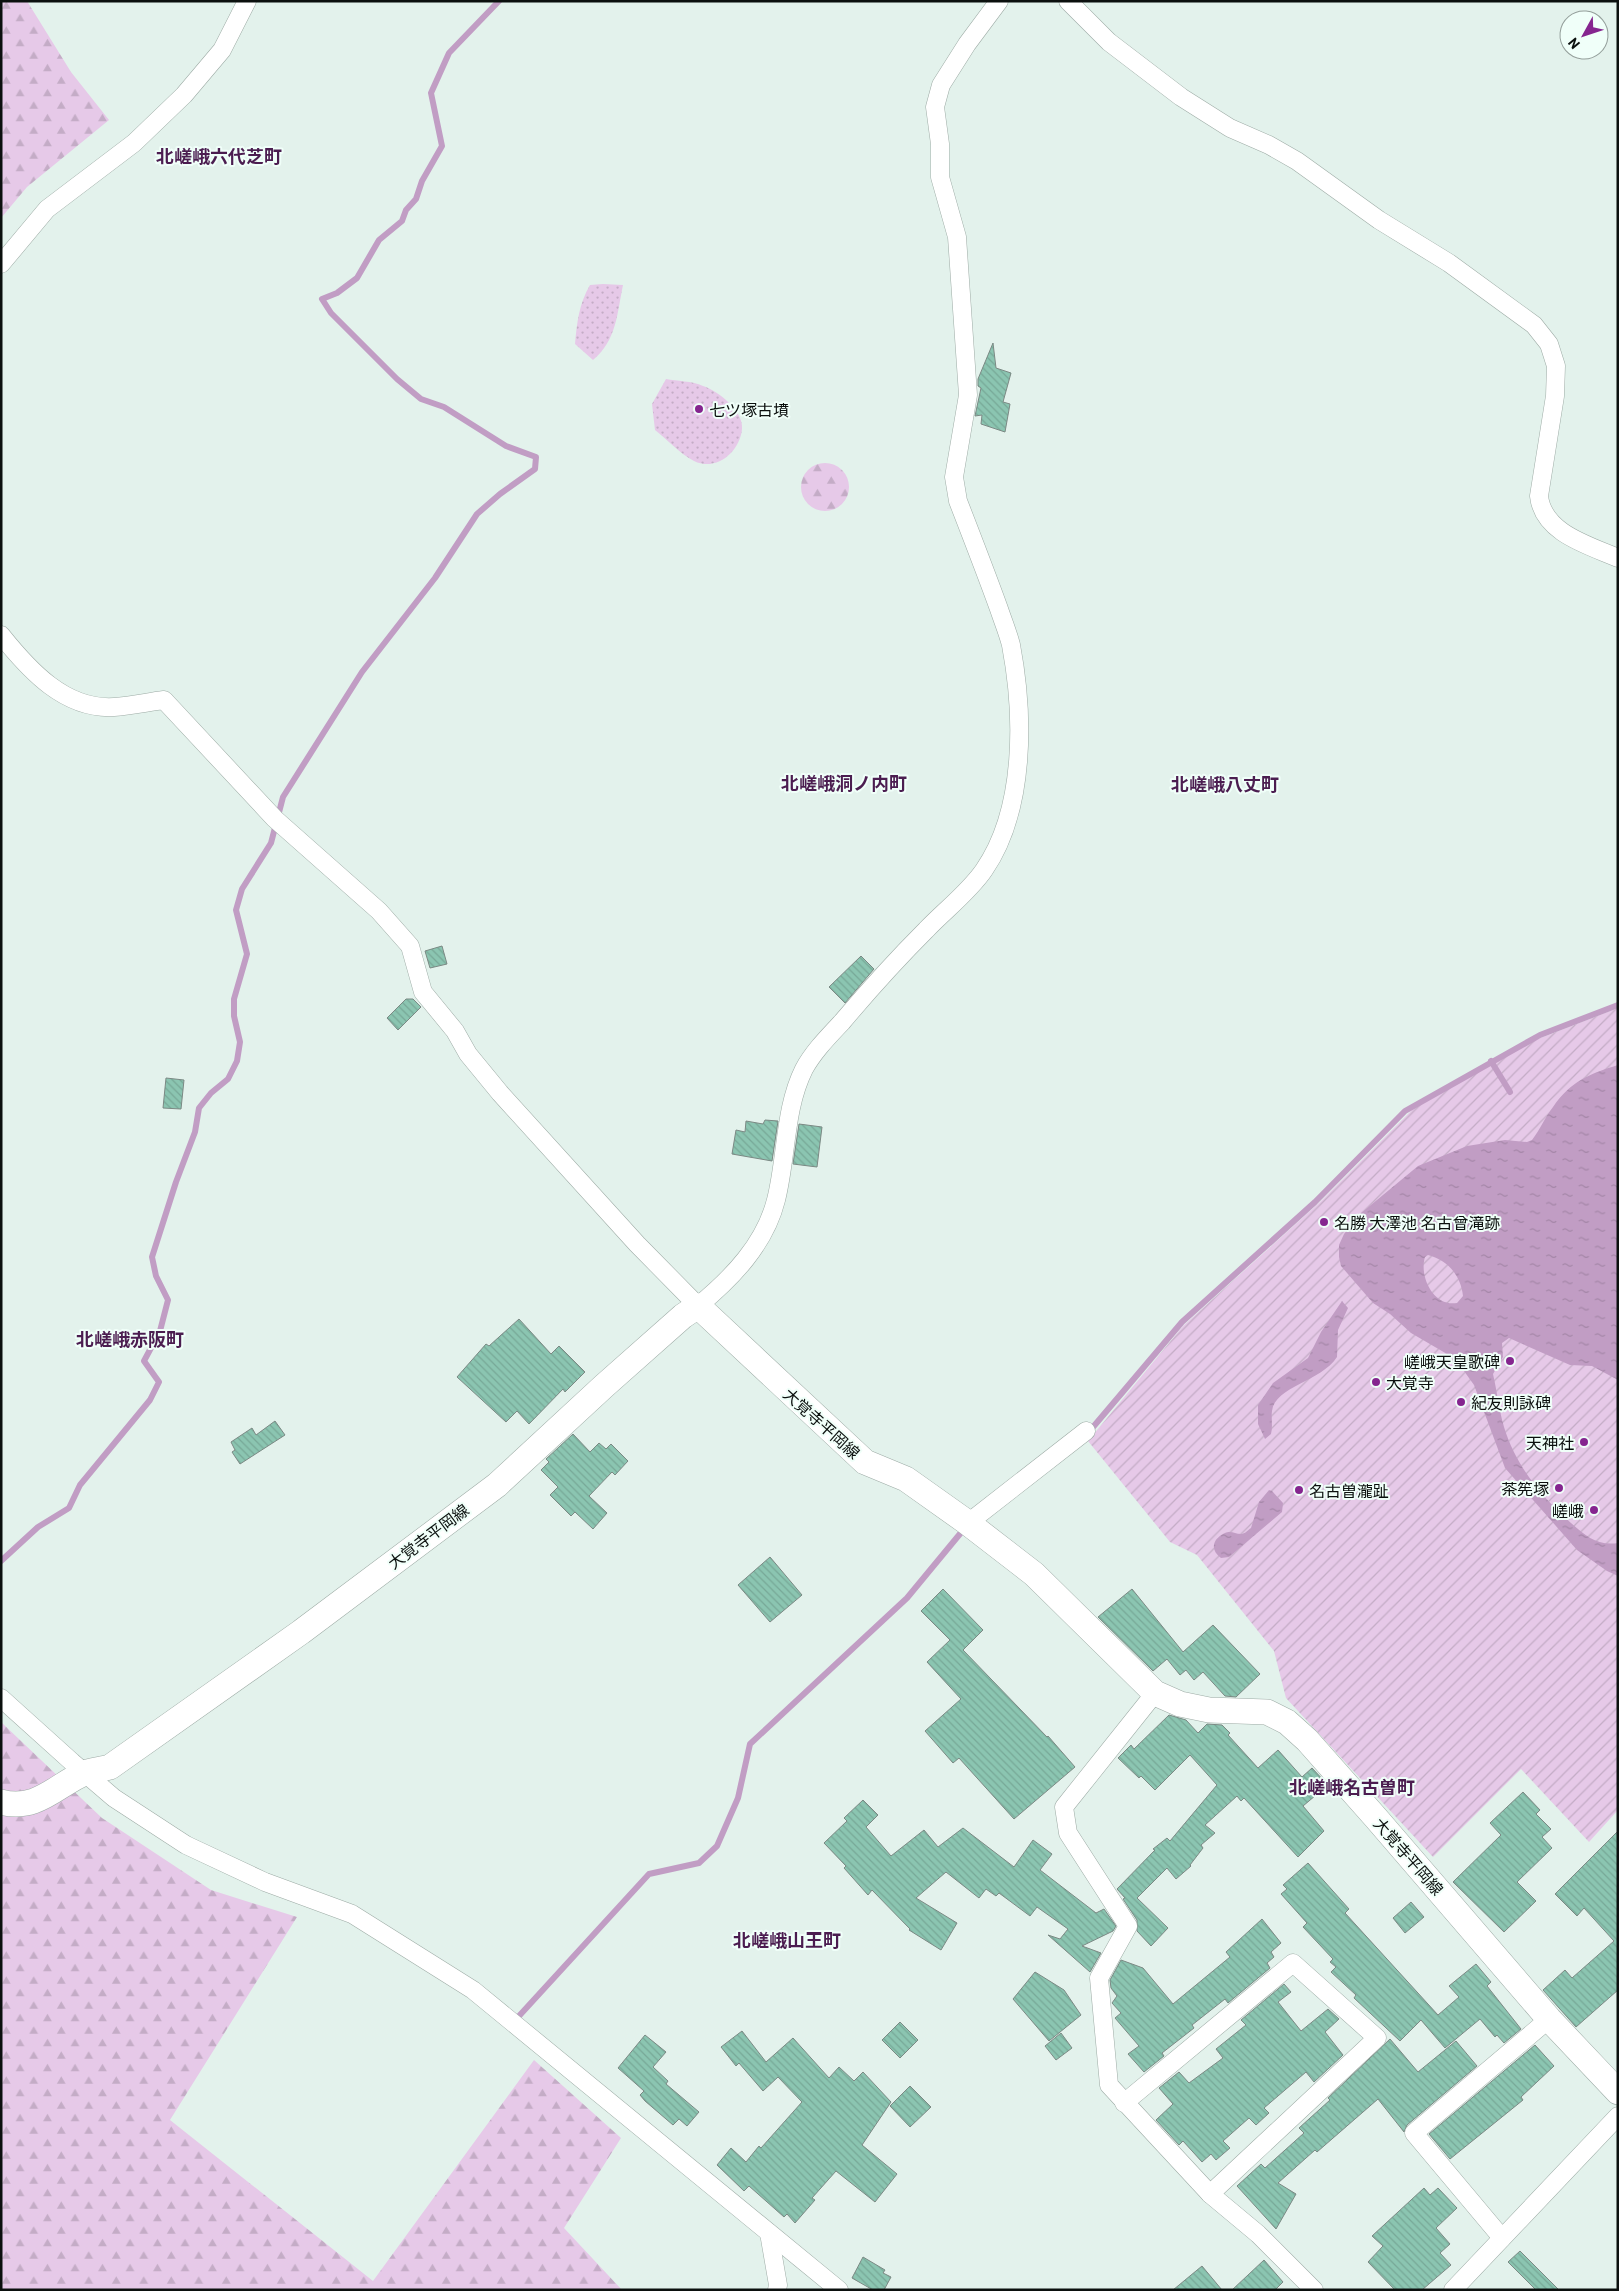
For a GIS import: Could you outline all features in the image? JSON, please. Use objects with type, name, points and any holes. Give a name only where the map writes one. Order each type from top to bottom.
[{"type":"main road","name":"大覚寺平岡線","points":[[1,1802],[10,1805],[44,1798],[86,1773],[110,1767],[301,1632],[497,1485],[618,1373],[683,1316],[698,1306],[865,1462],[906,1480],[968,1523],[1034,1574],[1155,1693],[1180,1704],[1209,1710],[1267,1712],[1287,1722],[1307,1740],[1549,2019],[1618,2092]]},
{"type":"street","points":[[1,264],[47,208],[134,142],[184,95],[222,50],[247,1]]},
{"type":"street","points":[[1,635],[52,688],[70,698],[89,705],[113,707],[164,700],[275,819],[379,911],[410,946],[423,992],[455,1030],[468,1054],[500,1093],[637,1244],[698,1306],[715,1293],[746,1259],[760,1240],[770,1221],[777,1199],[784,1146],[795,1096],[804,1070],[816,1051],[887,969],[984,871],[1007,824],[1019,752],[1018,704],[1010,643],[958,501],[954,477],[968,395],[957,238],[940,177],[940,144],[934,107],[941,85],[967,44],[999,1]]},
{"type":"street","points":[[1068,1],[1109,42],[1181,97],[1230,128],[1269,145],[1297,161],[1379,220],[1449,263],[1534,325],[1549,344],[1556,366],[1555,396],[1539,496],[1540,509],[1557,529],[1568,536],[1618,558]]},
{"type":"street","points":[[968,1523],[1086,1431]]},
{"type":"street","points":[[1155,1693],[1064,1807],[1068,1833],[1128,1926],[1099,1978],[1109,2086],[1210,2194],[1258,2234],[1314,2290]]},
{"type":"street","points":[[1,1698],[114,1798],[186,1845],[265,1882],[352,1914],[473,1990],[839,2290]]},
{"type":"street","points":[[1124,2103],[1293,1963],[1377,2038],[1210,2194]]},
{"type":"street","points":[[1502,2238],[1414,2133],[1549,2019]]},
{"type":"street","points":[[1453,2290],[1618,2116]]},
{"type":"street","points":[[769,2233],[778,2285],[777,2290]]},
{"type":"green space","points":[[1,1],[27,1],[71,72],[109,120],[27,187],[1,218]]},
{"type":"green space","points":[[590,285],[623,285],[615,326],[607,344],[593,360],[575,344],[577,328],[581,306]]},
{"type":"green space","points":[[666,379],[699,384],[716,392],[739,415],[742,422],[740,437],[737,445],[726,458],[710,464],[694,461],[655,430],[652,404]]},
{"type":"green space","points":[[820,463],[830,463],[839,467],[845,473],[848,478],[848,496],[839,507],[830,511],[820,511],[811,507],[805,501],[801,492],[801,482],[805,473],[811,467]]},
{"type":"green space","name":"大覚寺","points":[[1618,1008],[1618,1810],[1589,1842],[1521,1769],[1433,1857],[1286,1698],[1274,1651],[1197,1555],[1170,1542],[1088,1441],[1183,1326],[1321,1201],[1412,1110],[1525,1044]]},
{"type":"green space","points":[[1,1722],[102,1818],[211,1890],[297,1917],[170,2120],[373,2281],[534,2060],[621,2138],[564,2228],[622,2290],[1,2290]]},
{"type":"water","points":[[1618,1065],[1618,1380],[1592,1366],[1570,1365],[1509,1338],[1502,1343],[1503,1357],[1493,1374],[1504,1427],[1515,1455],[1540,1491],[1571,1523],[1592,1539],[1604,1543],[1618,1543],[1618,1576],[1607,1571],[1577,1550],[1505,1468],[1474,1385],[1464,1371],[1447,1354],[1411,1333],[1390,1314],[1373,1303],[1341,1266],[1339,1257],[1339,1245],[1344,1234],[1360,1214],[1418,1166],[1467,1146],[1505,1140],[1527,1142],[1532,1140],[1550,1111],[1567,1091],[1589,1075]],"holes":[[[1428,1255],[1447,1265],[1460,1282],[1463,1296],[1457,1303],[1448,1303],[1441,1300],[1430,1289],[1426,1281],[1424,1273],[1425,1257]]]},
{"type":"water","points":[[1342,1301],[1348,1308],[1338,1330],[1337,1357],[1321,1372],[1281,1396],[1275,1403],[1272,1411],[1271,1434],[1265,1439],[1258,1424],[1258,1405],[1273,1383],[1308,1358],[1321,1332]]},
{"type":"water","points":[[1269,1490],[1283,1503],[1282,1512],[1229,1557],[1221,1558],[1217,1555],[1214,1545],[1217,1538],[1227,1532],[1242,1534],[1251,1528],[1259,1502]]},
{"type":"building","points":[[993,343],[996,368],[1011,373],[1003,402],[1010,404],[1005,432],[981,424],[982,415],[975,416],[981,388],[978,386],[978,379]]},
{"type":"building","points":[[442,946],[447,964],[430,968],[425,951]]},
{"type":"building","points":[[861,956],[874,969],[845,1003],[829,987]]},
{"type":"building","points":[[406,999],[413,999],[421,1007],[398,1030],[387,1018]]},
{"type":"building","points":[[166,1078],[184,1080],[181,1109],[163,1108]]},
{"type":"building","points":[[765,1120],[778,1121],[772,1161],[732,1154],[736,1130],[745,1132],[746,1121],[763,1124]]},
{"type":"building","points":[[799,1124],[822,1127],[817,1167],[793,1164]]},
{"type":"building","points":[[519,1319],[551,1354],[559,1346],[585,1372],[565,1392],[563,1389],[529,1424],[517,1411],[506,1422],[457,1377],[486,1344],[489,1346]]},
{"type":"building","points":[[275,1421],[285,1435],[240,1464],[232,1452],[235,1450],[231,1442],[252,1428],[256,1435]]},
{"type":"building","points":[[573,1434],[590,1452],[599,1443],[606,1449],[611,1444],[628,1461],[615,1475],[612,1472],[589,1496],[607,1513],[593,1529],[575,1512],[571,1516],[550,1495],[558,1487],[541,1470],[549,1462],[546,1459]]},
{"type":"building","points":[[770,1557],[802,1595],[770,1622],[738,1585]]},
{"type":"building","points":[[943,1589],[983,1630],[963,1650],[1048,1736],[1075,1767],[1014,1819],[959,1758],[953,1763],[925,1731],[961,1699],[927,1662],[950,1640],[921,1611]]},
{"type":"building","points":[[1132,1589],[1183,1652],[1213,1625],[1260,1674],[1236,1697],[1225,1696],[1203,1672],[1194,1680],[1186,1670],[1180,1675],[1167,1659],[1153,1671],[1098,1617]]},
{"type":"building","points":[[1169,1715],[1186,1720],[1198,1733],[1207,1724],[1222,1725],[1230,1733],[1228,1735],[1258,1768],[1278,1750],[1302,1777],[1312,1768],[1328,1785],[1303,1806],[1324,1831],[1298,1857],[1244,1798],[1241,1801],[1237,1796],[1205,1825],[1215,1833],[1201,1845],[1203,1848],[1191,1866],[1176,1879],[1167,1868],[1137,1898],[1168,1928],[1151,1946],[1137,1931],[1137,1920],[1123,1899],[1125,1898],[1117,1889],[1155,1850],[1153,1849],[1167,1838],[1170,1841],[1217,1785],[1190,1755],[1155,1790],[1118,1758],[1131,1745],[1134,1749]]},
{"type":"building","points":[[1523,1792],[1540,1810],[1536,1814],[1551,1829],[1542,1837],[1552,1848],[1517,1882],[1536,1901],[1504,1932],[1453,1882],[1501,1835],[1490,1823]]},
{"type":"building","points":[[863,1800],[878,1815],[866,1827],[891,1856],[924,1830],[938,1847],[963,1828],[1014,1867],[1033,1840],[1052,1854],[1040,1870],[1096,1913],[1104,1909],[1116,1926],[1113,1931],[1082,1946],[1101,1953],[1090,1972],[1048,1935],[1060,1939],[1068,1929],[1037,1907],[1030,1916],[999,1893],[996,1896],[986,1889],[979,1898],[946,1872],[916,1898],[957,1923],[941,1950],[909,1930],[872,1890],[868,1895],[844,1868],[846,1866],[824,1843],[847,1821],[844,1818]]},
{"type":"building","points":[[1618,1831],[1618,1990],[1576,2027],[1543,1990],[1565,1970],[1572,1978],[1614,1941],[1584,1908],[1577,1916],[1555,1894]]},
{"type":"building","points":[[1308,1863],[1349,1909],[1345,1913],[1438,2015],[1459,1997],[1449,1986],[1476,1964],[1491,1982],[1487,1986],[1521,2029],[1504,2043],[1497,2035],[1495,2037],[1480,2019],[1445,2048],[1421,2020],[1400,2041],[1354,1998],[1356,1995],[1331,1972],[1336,1967],[1330,1962],[1333,1959],[1303,1927],[1307,1923],[1281,1894],[1287,1889],[1283,1885]]},
{"type":"building","points":[[1411,1902],[1424,1917],[1405,1933],[1393,1918]]},
{"type":"building","points":[[1262,1919],[1281,1943],[1271,1952],[1274,1957],[1267,1963],[1270,1968],[1228,2003],[1225,1999],[1192,2025],[1194,2028],[1162,2053],[1164,2056],[1144,2072],[1128,2054],[1139,2046],[1115,2018],[1121,2013],[1112,2003],[1117,1996],[1111,1988],[1110,1980],[1121,1960],[1143,1968],[1173,2004],[1230,1957],[1226,1952]]},
{"type":"building","points":[[1035,1972],[1064,1990],[1081,2015],[1049,2041],[1013,1999]]},
{"type":"building","points":[[1284,1984],[1291,1992],[1278,2002],[1301,2031],[1328,2009],[1339,2019],[1325,2032],[1343,2055],[1314,2082],[1306,2072],[1264,2108],[1269,2113],[1256,2125],[1249,2118],[1223,2141],[1230,2148],[1216,2160],[1211,2154],[1202,2162],[1183,2141],[1179,2145],[1156,2120],[1173,2104],[1159,2088],[1179,2072],[1189,2083],[1223,2058],[1216,2049],[1246,2025],[1241,2020]]},
{"type":"building","points":[[900,2022],[918,2040],[900,2058],[882,2040]]},
{"type":"building","points":[[742,2031],[766,2062],[793,2038],[829,2078],[839,2067],[854,2081],[863,2072],[891,2102],[862,2145],[897,2174],[875,2202],[836,2171],[812,2198],[815,2200],[795,2223],[787,2214],[784,2217],[749,2186],[744,2191],[717,2165],[731,2148],[746,2162],[802,2102],[778,2077],[763,2091],[739,2063],[736,2066],[721,2047]]},
{"type":"building","points":[[1061,2033],[1072,2048],[1056,2060],[1045,2046]]},
{"type":"building","points":[[645,2035],[666,2052],[653,2067],[668,2081],[666,2084],[699,2112],[687,2126],[679,2119],[673,2125],[645,2101],[640,2095],[644,2091],[618,2068]]},
{"type":"building","points":[[1390,2039],[1418,2072],[1456,2041],[1477,2066],[1407,2125],[1404,2132],[1378,2099],[1317,2152],[1315,2150],[1278,2183],[1296,2194],[1276,2229],[1237,2186],[1261,2164],[1265,2168],[1304,2133],[1299,2128],[1330,2100],[1328,2098]]},
{"type":"building","points":[[1535,2045],[1554,2066],[1521,2097],[1523,2100],[1450,2159],[1429,2134]]},
{"type":"building","points":[[910,2086],[931,2107],[910,2127],[890,2106]]},
{"type":"building","points":[[1424,2188],[1430,2195],[1438,2188],[1457,2208],[1436,2228],[1450,2244],[1440,2253],[1451,2265],[1422,2290],[1395,2290],[1368,2262],[1383,2246],[1372,2236]]},
{"type":"building","points":[[1520,2251],[1559,2290],[1536,2290],[1508,2262]]},
{"type":"building","points":[[863,2257],[885,2270],[883,2273],[891,2277],[884,2290],[873,2290],[852,2278]]},
{"type":"building","points":[[1264,2260],[1283,2282],[1275,2290],[1232,2290]]},
{"type":"building","points":[[1202,2266],[1222,2290],[1173,2290]]},
{"type":"waterway","points":[[1,1561],[38,1527],[69,1508],[80,1485],[150,1400],[159,1382],[144,1361],[160,1331],[168,1300],[156,1276],[152,1257],[176,1182],[195,1132],[199,1108],[211,1093],[228,1079],[237,1061],[240,1042],[234,1016],[234,999],[247,954],[236,910],[242,889],[271,843],[283,797],[362,672],[435,578],[477,514],[500,494],[535,469],[536,457],[506,446],[444,407],[421,399],[397,379],[331,313],[322,299],[337,293],[357,278],[379,240],[402,221],[406,210],[416,199],[422,181],[442,146],[431,93],[449,53],[499,1]]},
{"type":"waterway","points":[[1088,1433],[1182,1322],[1315,1202],[1405,1111],[1540,1035],[1618,1005]]},
{"type":"waterway","points":[[1491,1061],[1510,1092]]},
{"type":"waterway","points":[[519,2016],[649,1874],[699,1863],[717,1846],[738,1798],[750,1744],[907,1598],[964,1529]]},
{"type":"place","name":"七ツ塚古墳","points":[[699,409]]},
{"type":"place","name":"名勝 大澤池 名古曾滝跡","points":[[1324,1222]]},
{"type":"place","name":"嵯峨天皇歌碑","points":[[1510,1361]]},
{"type":"place","name":"大覚寺","points":[[1376,1382]]},
{"type":"place","name":"紀友則詠碑","points":[[1461,1402]]},
{"type":"place","name":"天神社","points":[[1584,1442]]},
{"type":"place","name":"茶筅塚","points":[[1559,1488]]},
{"type":"place","name":"名古曽瀧趾","points":[[1299,1490]]},
{"type":"place","name":"嵯峨","points":[[1594,1510]]},
{"type":"district","name":"北嵯峨六代芝町","points":[[219,156]]},
{"type":"district","name":"北嵯峨洞ノ内町","points":[[844,783]]},
{"type":"district","name":"北嵯峨八丈町","points":[[1225,784]]},
{"type":"district","name":"北嵯峨赤阪町","points":[[130,1339]]},
{"type":"district","name":"北嵯峨名古曽町","points":[[1352,1787]]},
{"type":"district","name":"北嵯峨山王町","points":[[787,1940]]}]
